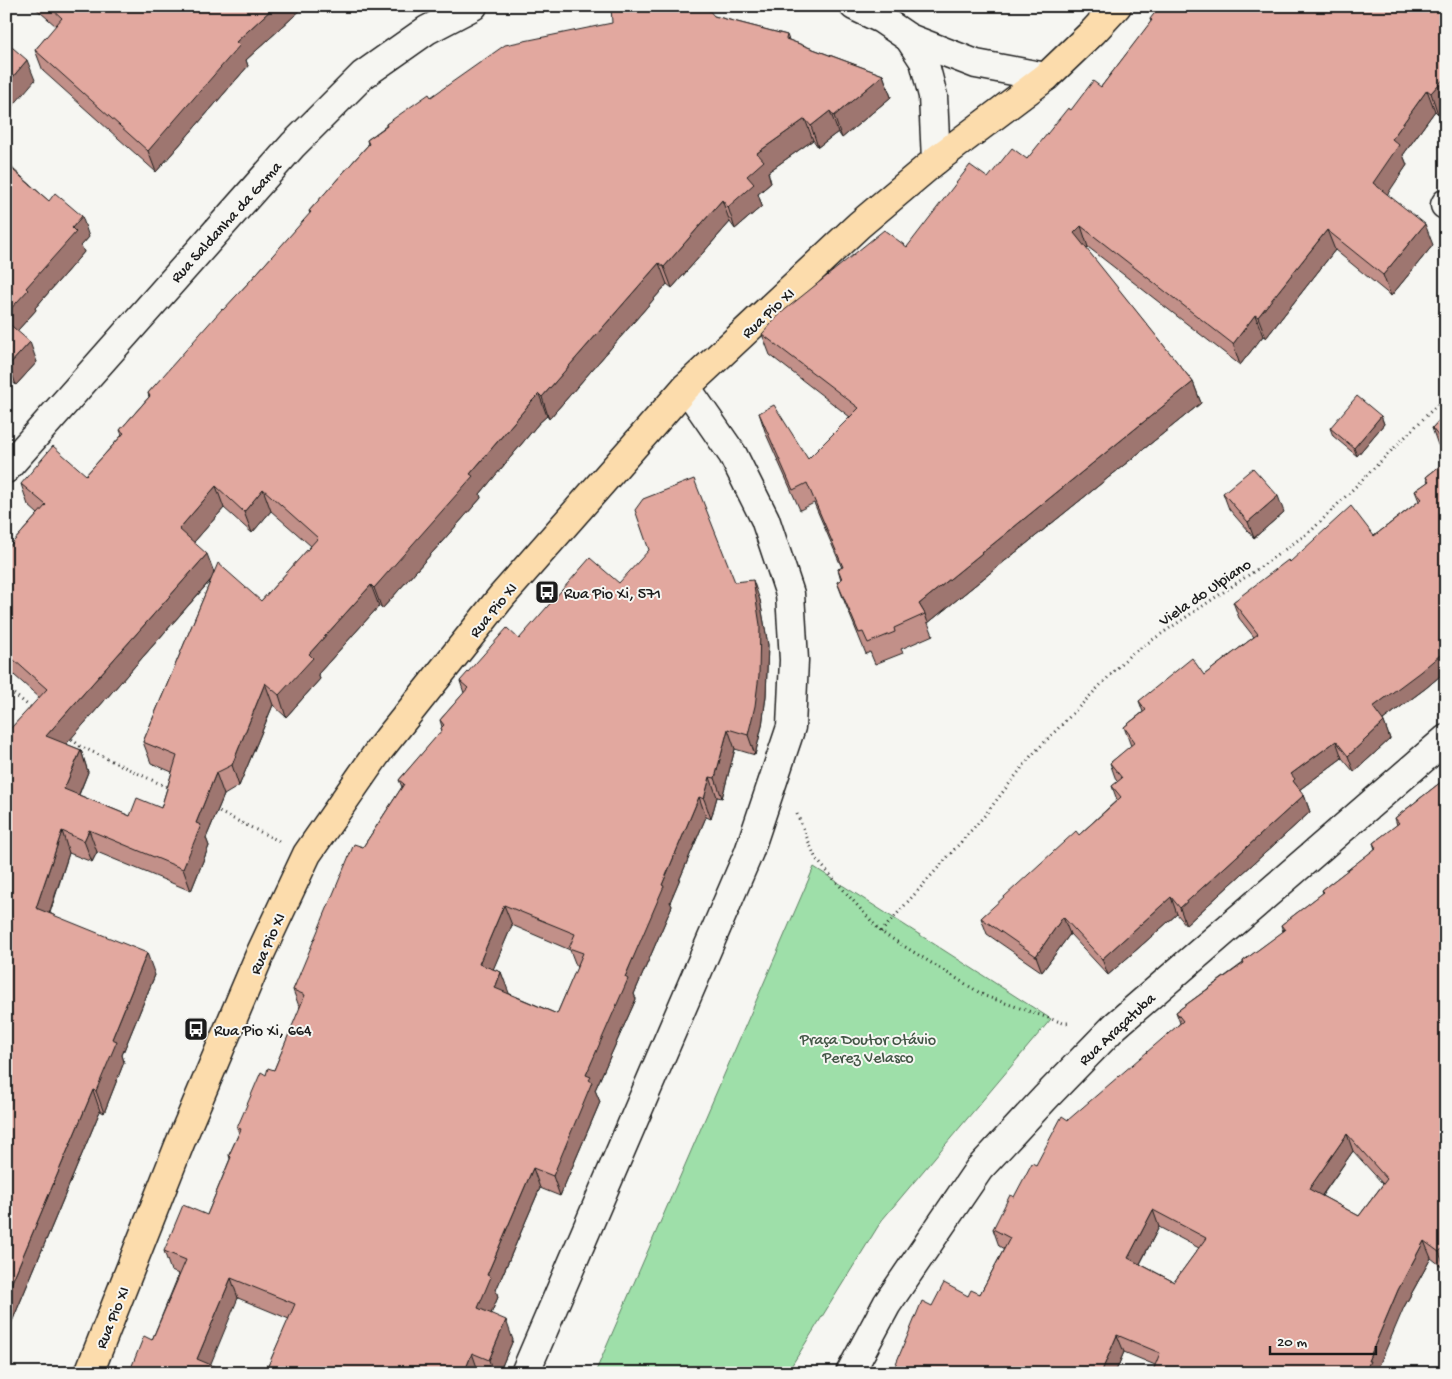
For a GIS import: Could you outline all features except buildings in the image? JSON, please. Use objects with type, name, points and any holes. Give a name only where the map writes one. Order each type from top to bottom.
[{"type":"main road","name":"Rua Pio XI","points":[[89,1373],[184,1135],[261,952],[307,854],[380,749],[502,596],[686,387],[859,225],[936,160],[1046,77],[1117,6]]},
{"type":"street","name":"Rua Saldanha da Gama","points":[[6,468],[293,145],[356,82],[427,30],[473,6]]},
{"type":"street","points":[[854,6],[881,19],[909,38],[976,64],[1046,77]]},
{"type":"street","points":[[909,38],[924,61],[933,96],[936,160]]},
{"type":"street","points":[[524,1373],[749,852],[791,728],[794,660],[790,594],[765,519],[733,455],[686,387]]},
{"type":"street","name":"Rua Araçatuba","points":[[850,1373],[887,1304],[979,1169],[1045,1098],[1115,1026],[1446,739]]},
{"type":"path","name":"Viela do Ulpiano","points":[[881,932],[985,815],[1031,756],[1130,655],[1312,530],[1446,396]]},
{"type":"path","points":[[6,688],[36,711]]},
{"type":"path","points":[[66,734],[80,746],[176,792]]},
{"type":"path","points":[[211,808],[307,854]]},
{"type":"path","points":[[797,813],[816,859],[881,932],[985,996],[1063,1023],[1115,1026]]},
{"type":"green space","name":"Praça Doutor Otávio Perez Velasco","points":[[814,867],[1051,1019],[882,1220],[787,1373],[595,1373]]},
{"type":"place","name":"Rua Pio Xi, 571","points":[[547,592]]},
{"type":"place","name":"Rua Pio Xi, 664","points":[[196,1029]]}]
